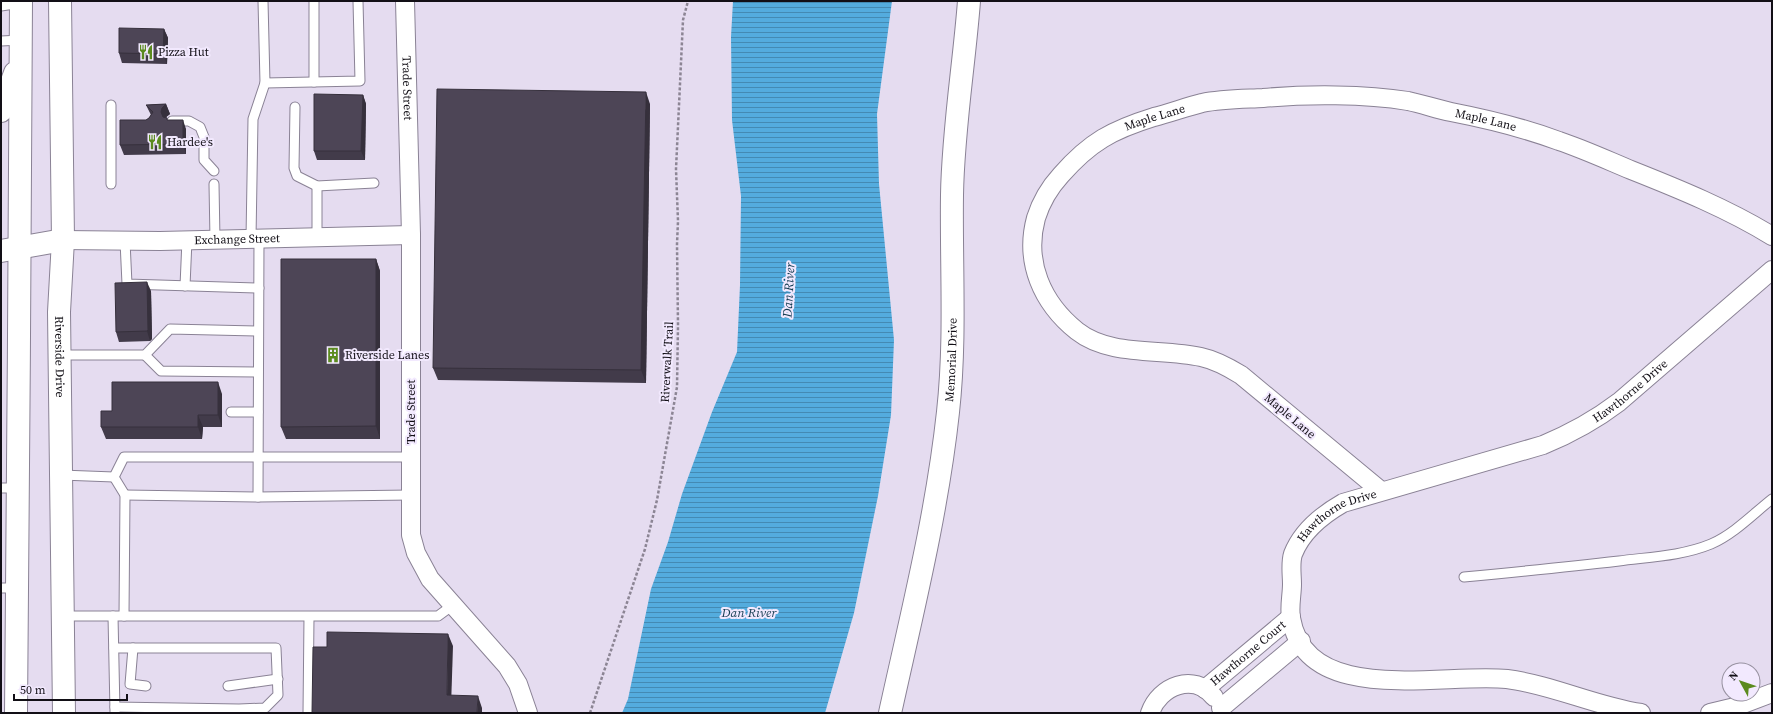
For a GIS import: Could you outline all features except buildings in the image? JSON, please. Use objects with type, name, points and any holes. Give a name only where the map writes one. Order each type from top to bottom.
[{"type":"main road","name":"Riverside Drive","points":[[60,1],[63,240],[59,312],[64,713]]},
{"type":"main road","name":"Memorial Drive","points":[[890,713],[927,546],[940,478],[948,410],[952,355],[952,195],[954,143],[969,1]]},
{"type":"main road","points":[[14,3],[10,250],[20,361],[9,488],[9,588],[16,713]]},
{"type":"main road","points":[[1,111],[12,84],[14,45]]},
{"type":"main road","points":[[10,250],[63,240]]},
{"type":"street","name":"Trade Street","points":[[405,1],[411,235],[411,535],[416,553],[430,579],[507,666],[518,684],[528,713]]},
{"type":"street","name":"Maple Lane","points":[[1381,491],[1241,375],[1223,364],[1203,357],[1141,351],[1098,344],[1080,334],[1065,321],[1052,305],[1042,288],[1035,269],[1032,250],[1034,228],[1045,196],[1053,183],[1076,158],[1090,146],[1109,134],[1130,124],[1204,102],[1314,96],[1406,101],[1472,115],[1559,141],[1683,191],[1746,220],[1772,236]]},
{"type":"street","name":"Exchange Street","points":[[63,240],[215,240],[411,235]]},
{"type":"street","name":"Hawthorne Drive","points":[[1642,713],[1619,708],[1529,682],[1505,679],[1405,681],[1347,676],[1333,671],[1319,663],[1308,652],[1300,641],[1291,617],[1293,555],[1303,536],[1313,524],[1327,512],[1343,503],[1543,445],[1569,435],[1593,422],[1620,402],[1772,270]]},
{"type":"street","name":"Hawthorne Court","points":[[1204,689],[1291,617]]},
{"type":"street","name":"Hawthorne Court","points":[[1150,713],[1153,704],[1160,695],[1170,688],[1181,684],[1193,684],[1204,689],[1211,694],[1221,711],[1300,641]]},
{"type":"street","points":[[1710,713],[1735,707],[1772,693]]},
{"type":"lane","points":[[258,497],[259,288],[255,238],[253,119],[264,83],[263,1]]},
{"type":"lane","points":[[314,1],[314,82]]},
{"type":"lane","points":[[264,83],[360,81],[358,1]]},
{"type":"lane","points":[[111,105],[115,122],[111,184]]},
{"type":"lane","points":[[295,107],[294,168],[297,176],[317,186],[374,183]]},
{"type":"lane","points":[[170,121],[189,121],[200,127],[204,137],[204,160],[214,171]]},
{"type":"lane","points":[[214,184],[215,240]]},
{"type":"lane","points":[[317,186],[317,237]]},
{"type":"lane","points":[[185,286],[187,240]]},
{"type":"lane","points":[[125,241],[126,284],[259,288]]},
{"type":"lane","points":[[145,355],[170,329],[258,331]]},
{"type":"lane","points":[[60,355],[145,355],[161,371],[258,372]]},
{"type":"lane","points":[[231,412],[258,412]]},
{"type":"lane","points":[[114,477],[124,457],[411,457]]},
{"type":"lane","points":[[61,476],[114,477]]},
{"type":"lane","points":[[114,477],[124,495],[124,616]]},
{"type":"lane","points":[[124,495],[258,497],[411,495]]},
{"type":"lane","points":[[1464,576],[1577,566],[1656,557],[1692,551],[1731,533],[1772,499]]},
{"type":"lane","points":[[63,616],[438,616],[453,605]]},
{"type":"lane","points":[[113,616],[115,710],[265,708],[278,695],[276,648],[114,648]]},
{"type":"lane","points":[[308,713],[309,616]]},
{"type":"lane","points":[[133,648],[130,684],[146,686]]},
{"type":"lane","points":[[228,686],[278,679]]},
{"type":"path","name":"Riverwalk Trail","points":[[590,713],[645,549],[657,500],[677,387],[678,221],[676,169],[683,20],[688,1]]},
{"type":"water","name":"Dan River","points":[[733,1],[892,1],[877,114],[879,184],[894,340],[891,415],[878,496],[854,613],[825,713],[622,713],[628,699],[651,589],[668,542],[682,494],[712,412],[737,352],[740,285],[741,196],[732,120],[731,37]]},
{"type":"place","name":"Pizza Hut","points":[[146,52]]},
{"type":"place","name":"Hardee's","points":[[155,142]]},
{"type":"place","name":"Riverside Lanes","points":[[333,355]]}]
